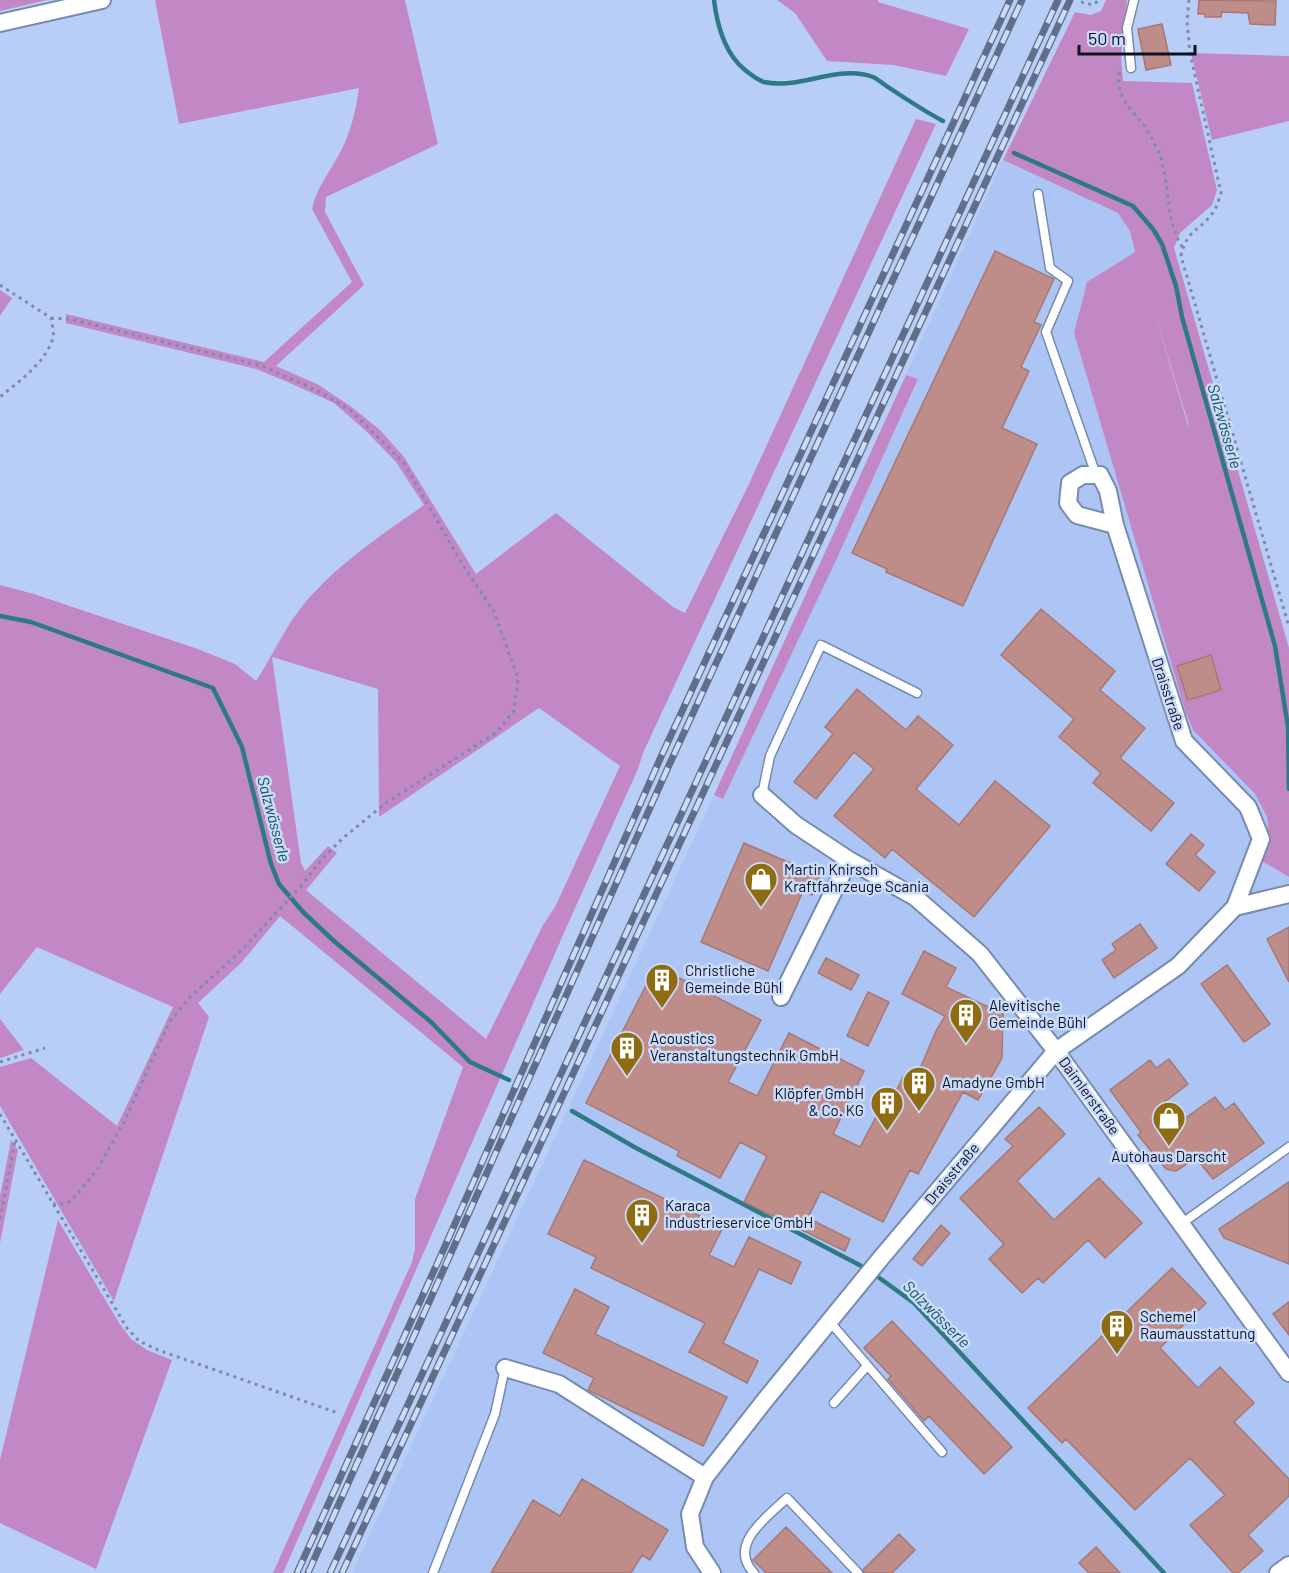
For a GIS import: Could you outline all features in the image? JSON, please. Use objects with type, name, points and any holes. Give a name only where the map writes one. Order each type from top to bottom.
[{"type":"street","points":[[0,23],[102,0]]},
{"type":"street","points":[[1096,475],[1083,475],[1070,483],[1068,503],[1077,515],[1114,525]]},
{"type":"street","name":"Draisstraße","points":[[712,1573],[694,1547],[690,1514],[705,1477],[881,1258],[1056,1051],[1178,966],[1235,907],[1261,839],[1248,807],[1184,741],[1114,525],[1108,491],[1100,476],[1096,475]]},
{"type":"street","name":"Daimlerstraße","points":[[762,795],[796,825],[849,860],[915,897],[980,954],[1056,1051],[1288,1370]]},
{"type":"street","points":[[781,997],[849,860]]},
{"type":"street","points":[[1235,907],[1289,894]]},
{"type":"street","points":[[506,1368],[559,1384],[705,1477]]},
{"type":"street","points":[[1278,1573],[1289,1565]]},
{"type":"lane","points":[[1131,68],[1127,28],[1134,0]]},
{"type":"lane","points":[[1038,194],[1050,268],[1068,281],[1046,332],[1096,475]]},
{"type":"lane","points":[[762,795],[770,756],[821,645],[917,693]]},
{"type":"lane","points":[[1180,1224],[1289,1147]]},
{"type":"lane","points":[[830,1322],[942,1452]]},
{"type":"lane","points":[[834,1403],[867,1366]]},
{"type":"lane","points":[[433,1573],[495,1414],[506,1368]]},
{"type":"lane","points":[[754,1573],[744,1558],[744,1545],[752,1533],[787,1498],[858,1573]]},
{"type":"path","points":[[1081,2],[1094,5],[1099,0]]},
{"type":"path","points":[[1189,0],[1187,22],[1190,53],[1221,193],[1214,210],[1190,233],[1181,256],[1289,627]]},
{"type":"path","points":[[1130,55],[1122,64],[1118,78],[1123,101],[1146,129],[1159,154],[1167,186],[1171,218],[1176,237],[1183,248]]},
{"type":"path","points":[[0,285],[51,318],[70,319],[262,366],[320,392],[350,410],[404,463],[464,567],[494,612],[518,678],[514,711],[496,732],[386,803],[322,859],[300,887],[239,953],[189,998],[170,1021],[124,1122],[97,1170],[71,1201],[53,1204]]},
{"type":"path","points":[[0,397],[48,352],[54,334],[51,318]]},
{"type":"path","points":[[0,1062],[45,1048]]},
{"type":"path","points":[[0,1114],[126,1328],[140,1341],[158,1350],[338,1413]]},
{"type":"path","points":[[0,1219],[16,1139]]},
{"type":"shaded area","points":[[0,0],[47,0],[0,11]]},
{"type":"shaded area","points":[[155,0],[405,0],[438,144],[326,197],[325,212],[364,285],[276,366],[319,385],[380,430],[404,457],[476,574],[556,513],[673,607],[685,613],[748,486],[916,119],[936,124],[643,753],[638,769],[283,1573],[273,1573],[412,1262],[415,1249],[415,1199],[463,1067],[280,916],[242,962],[198,1003],[209,1017],[114,1301],[0,1106],[0,1067],[31,1058],[117,1126],[173,1007],[37,947],[0,994],[0,585],[34,594],[198,649],[235,664],[256,681],[288,626],[327,579],[358,553],[424,505],[396,462],[365,430],[334,403],[256,369],[66,323],[66,314],[264,362],[352,282],[312,209],[320,186],[348,136],[359,88],[179,124]],"holes":[[[272,657],[378,689],[379,817],[539,708],[620,766],[555,907],[543,925],[486,1039],[306,890],[337,853],[328,846],[305,871],[301,863]]]},
{"type":"shaded area","points":[[777,0],[878,0],[878,2],[969,29],[946,76],[893,65],[827,61],[795,13]]},
{"type":"shaded area","points":[[1106,0],[1127,0],[1121,56],[1123,81],[1192,83],[1217,190],[1212,205],[1180,233],[1174,248],[1289,648],[1289,877],[1260,860],[1269,837],[1267,817],[1255,794],[1193,730],[1185,710],[1074,333],[1087,282],[1135,252],[1130,231],[1118,213],[1003,160],[1075,12],[1091,15],[1101,11]],"holes":[[[1151,302],[1189,425],[1188,425]]]},
{"type":"shaded area","points":[[1191,53],[1289,56],[1289,121],[1212,140]]},
{"type":"shaded area","points":[[1003,160],[1118,213],[1130,231],[1135,252],[1087,282],[1074,333],[1185,710],[1193,730],[1255,795],[1267,817],[1269,837],[1260,860],[1289,877],[1289,1573],[352,1573],[714,795],[723,799],[838,556],[918,380],[906,375]]},
{"type":"shaded area","points":[[0,290],[12,298],[0,316]]},
{"type":"shaded area","points":[[906,375],[918,379],[838,556],[723,799],[714,795]]},
{"type":"shaded area","points":[[0,1019],[24,1050],[0,1058]]},
{"type":"shaded area","points":[[11,1140],[18,1150],[0,1243],[0,1196]]},
{"type":"shaded area","points":[[58,1220],[119,1323],[131,1339],[147,1350],[172,1360],[96,1569],[0,1523],[0,1460]]},
{"type":"building","points":[[1199,0],[1276,1],[1275,25],[1250,24],[1248,13],[1222,12],[1221,17],[1205,17],[1205,14],[1198,14]]},
{"type":"building","points":[[1162,24],[1171,65],[1146,70],[1138,29]]},
{"type":"building","points":[[995,251],[1054,279],[1034,322],[1041,325],[1021,367],[1029,371],[1002,428],[1037,444],[963,606],[886,572],[887,569],[852,553]]},
{"type":"building","points":[[1041,609],[1115,671],[1100,690],[1145,728],[1120,758],[1174,803],[1151,831],[1093,783],[1101,773],[1059,737],[1074,719],[1001,655]]},
{"type":"building","points":[[1211,655],[1221,690],[1188,700],[1177,666]]},
{"type":"building","points":[[857,689],[906,730],[918,716],[953,745],[916,789],[959,825],[995,781],[1050,826],[974,917],[892,849],[885,858],[834,816],[874,769],[854,752],[816,799],[794,782],[833,734],[825,727]]},
{"type":"building","points":[[1191,834],[1204,845],[1195,855],[1215,872],[1199,891],[1166,864]]},
{"type":"building","points":[[744,843],[820,876],[812,895],[803,891],[768,971],[701,942]]},
{"type":"building","points":[[1140,924],[1157,948],[1114,978],[1102,960],[1116,950],[1112,944]]},
{"type":"building","points":[[1289,927],[1289,982],[1267,939]]},
{"type":"building","points":[[924,951],[956,968],[946,987],[1003,1014],[1002,1058],[978,1100],[963,1092],[918,1174],[910,1170],[883,1222],[821,1191],[808,1218],[850,1239],[845,1251],[744,1202],[767,1156],[740,1142],[720,1178],[677,1156],[679,1151],[586,1103],[656,966],[761,1020],[728,1082],[757,1096],[789,1033],[864,1071],[833,1134],[860,1147],[876,1117],[882,1120],[903,1077],[914,1083],[936,1031],[945,1016],[902,994]]},
{"type":"building","points":[[826,958],[859,975],[851,990],[818,973]]},
{"type":"building","points":[[1227,965],[1270,1024],[1244,1042],[1201,984]]},
{"type":"building","points":[[868,992],[889,1002],[868,1046],[847,1036]]},
{"type":"building","points":[[1169,1059],[1188,1084],[1158,1107],[1174,1126],[1215,1097],[1225,1110],[1234,1103],[1264,1143],[1213,1179],[1196,1158],[1176,1171],[1166,1169],[1138,1135],[1141,1132],[1110,1090],[1150,1060],[1156,1068]]},
{"type":"building","points":[[1039,1107],[1065,1134],[1017,1181],[1054,1220],[1099,1178],[1142,1223],[1105,1258],[1088,1240],[1043,1283],[1038,1278],[1022,1293],[989,1259],[1004,1244],[960,1198],[1013,1146],[1005,1139]]},
{"type":"building","name":"Karaca Industrieservice GmbH","points":[[584,1160],[723,1227],[709,1255],[734,1267],[749,1237],[801,1262],[791,1284],[759,1269],[723,1343],[758,1361],[747,1383],[689,1352],[705,1323],[591,1268],[596,1257],[548,1234]]},
{"type":"building","points":[[1289,1182],[1289,1264],[1224,1238],[1219,1229]]},
{"type":"building","points":[[941,1225],[950,1233],[922,1266],[913,1259]]},
{"type":"building","points":[[1172,1268],[1206,1303],[1160,1348],[1198,1388],[1220,1367],[1254,1403],[1234,1422],[1289,1479],[1289,1496],[1248,1535],[1263,1551],[1238,1573],[1233,1573],[1190,1525],[1225,1495],[1190,1458],[1135,1510],[1066,1439],[1062,1443],[1028,1408]]},
{"type":"building","points":[[575,1289],[609,1307],[595,1334],[727,1397],[703,1446],[588,1390],[594,1378],[543,1353]]},
{"type":"building","points":[[1289,1302],[1289,1335],[1273,1314]]},
{"type":"building","points":[[892,1321],[1012,1447],[984,1474],[929,1416],[924,1421],[888,1379],[891,1376],[864,1348]]},
{"type":"building","points":[[582,1479],[668,1530],[650,1560],[642,1555],[631,1573],[491,1573],[533,1500],[560,1516]]},
{"type":"building","points":[[786,1527],[832,1573],[766,1573],[753,1560]]},
{"type":"building","points":[[899,1534],[915,1550],[892,1573],[864,1573],[863,1570]]},
{"type":"building","points":[[1096,1547],[1120,1573],[1089,1573],[1079,1563]]},
{"type":"waterway","name":"Salzwässerle","points":[[714,0],[717,19],[727,47],[738,63],[759,80],[777,84],[846,73],[860,74],[875,78],[943,121]]},
{"type":"waterway","name":"Salzwässerle","points":[[1014,153],[1133,206],[1153,229],[1162,244],[1176,286],[1182,317],[1275,646],[1288,727],[1289,789]]},
{"type":"waterway","name":"Salzwässerle","points":[[0,616],[31,622],[213,688],[242,747],[271,864],[279,884],[303,912],[335,942],[431,1022],[470,1062],[509,1080]]},
{"type":"waterway","name":"Salzwässerle","points":[[572,1111],[636,1148],[867,1269]]},
{"type":"waterway","name":"Salzwässerle","points":[[874,1274],[914,1303],[1164,1573]]},
{"type":"railway","points":[[297,1573],[442,1253],[660,759],[1010,0]]},
{"type":"railway","points":[[308,1573],[670,763],[1022,0]]},
{"type":"railway","points":[[330,1573],[1058,0]]},
{"type":"railway","points":[[342,1573],[1070,0]]},
{"type":"place","name":"Martin Knirsch Kraftfahrzeuge Scania","points":[[761,908]]},
{"type":"place","name":"Christliche Gemeinde Bühl","points":[[662,1009]]},
{"type":"place","name":"Alevitische Gemeinde Bühl","points":[[966,1044]]},
{"type":"place","name":"Acoustics Veranstaltungstechnik GmbH","points":[[627,1077]]},
{"type":"place","name":"Amadyne GmbH","points":[[919,1112]]},
{"type":"place","name":"Klöpfer GmbH & Co. KG","points":[[887,1132]]},
{"type":"place","name":"Autohaus Darscht","points":[[1169,1147]]},
{"type":"place","name":"Karaca Industrieservice GmbH","points":[[642,1244]]},
{"type":"place","name":"Schemel Raumausstattung","points":[[1117,1355]]}]
